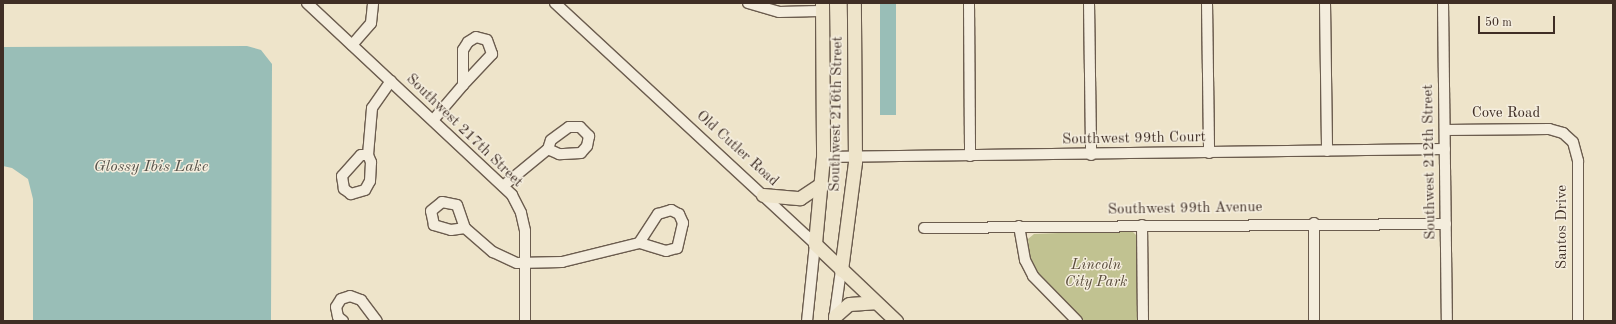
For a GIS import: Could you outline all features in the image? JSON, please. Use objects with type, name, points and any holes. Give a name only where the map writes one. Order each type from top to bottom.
[{"type":"main road","name":"Southwest 216th Street","points":[[841,270],[856,157],[854,3]]},
{"type":"main road","name":"Southwest 216th Street","points":[[815,244],[823,157],[822,7]]},
{"type":"main road","points":[[763,195],[800,198],[821,184]]},
{"type":"main road","name":"Old Cutler Road","points":[[815,244],[896,321]]},
{"type":"main road","points":[[834,318],[848,304],[875,302]]},
{"type":"street","name":"Southwest 217th Street","points":[[307,3],[434,120],[503,186],[516,202],[523,220],[525,321]]},
{"type":"street","points":[[352,45],[371,23],[373,3]]},
{"type":"street","name":"Old Cutler Road","points":[[555,3],[815,244]]},
{"type":"street","points":[[748,3],[779,12],[822,7]]},
{"type":"street","points":[[969,3],[970,156]]},
{"type":"street","points":[[1090,3],[1091,155]]},
{"type":"street","points":[[1207,3],[1209,153]]},
{"type":"street","points":[[1325,3],[1327,151]]},
{"type":"street","name":"Southwest 212th Street","points":[[1443,3],[1447,321]]},
{"type":"street","points":[[368,155],[372,108],[391,81]]},
{"type":"street","points":[[434,120],[463,85]]},
{"type":"street","name":"Cove Road","points":[[1444,130],[1549,129],[1567,136]]},
{"type":"street","name":"Santos Drive","points":[[1567,136],[1573,142],[1577,155],[1578,321]]},
{"type":"street","name":"Southwest 99th Court","points":[[823,157],[1091,155],[1444,148]]},
{"type":"street","points":[[503,186],[548,149]]},
{"type":"street","points":[[465,228],[502,258],[525,264],[562,262],[639,243],[666,251],[677,248],[683,228],[679,214],[671,210],[658,214],[639,243]]},
{"type":"street","points":[[1314,223],[1314,321]]},
{"type":"street","name":"Southwest 99th Avenue","points":[[924,228],[1314,223],[1446,224]]},
{"type":"street","points":[[1142,225],[1143,321]]},
{"type":"street","points":[[1019,226],[1028,269],[1038,283],[1078,321]]},
{"type":"street","name":"Southwest 216th Street","points":[[807,321],[815,244]]},
{"type":"street","name":"Southwest 216th Street","points":[[834,318],[841,270]]},
{"type":"street","points":[[343,321],[338,317],[336,307],[341,298],[350,296],[361,300],[377,321]]},
{"type":"green space","name":"Lincoln City Park","points":[[1131,230],[1138,237],[1140,321],[1084,321],[1035,273],[1030,262],[1028,239],[1034,234]]},
{"type":"water","points":[[880,3],[896,3],[896,115],[880,115]]},
{"type":"water","name":"Glossy Ibis Lake","points":[[247,46],[261,50],[272,64],[271,321],[33,321],[33,199],[28,179],[12,168],[3,166],[3,47]]}]
